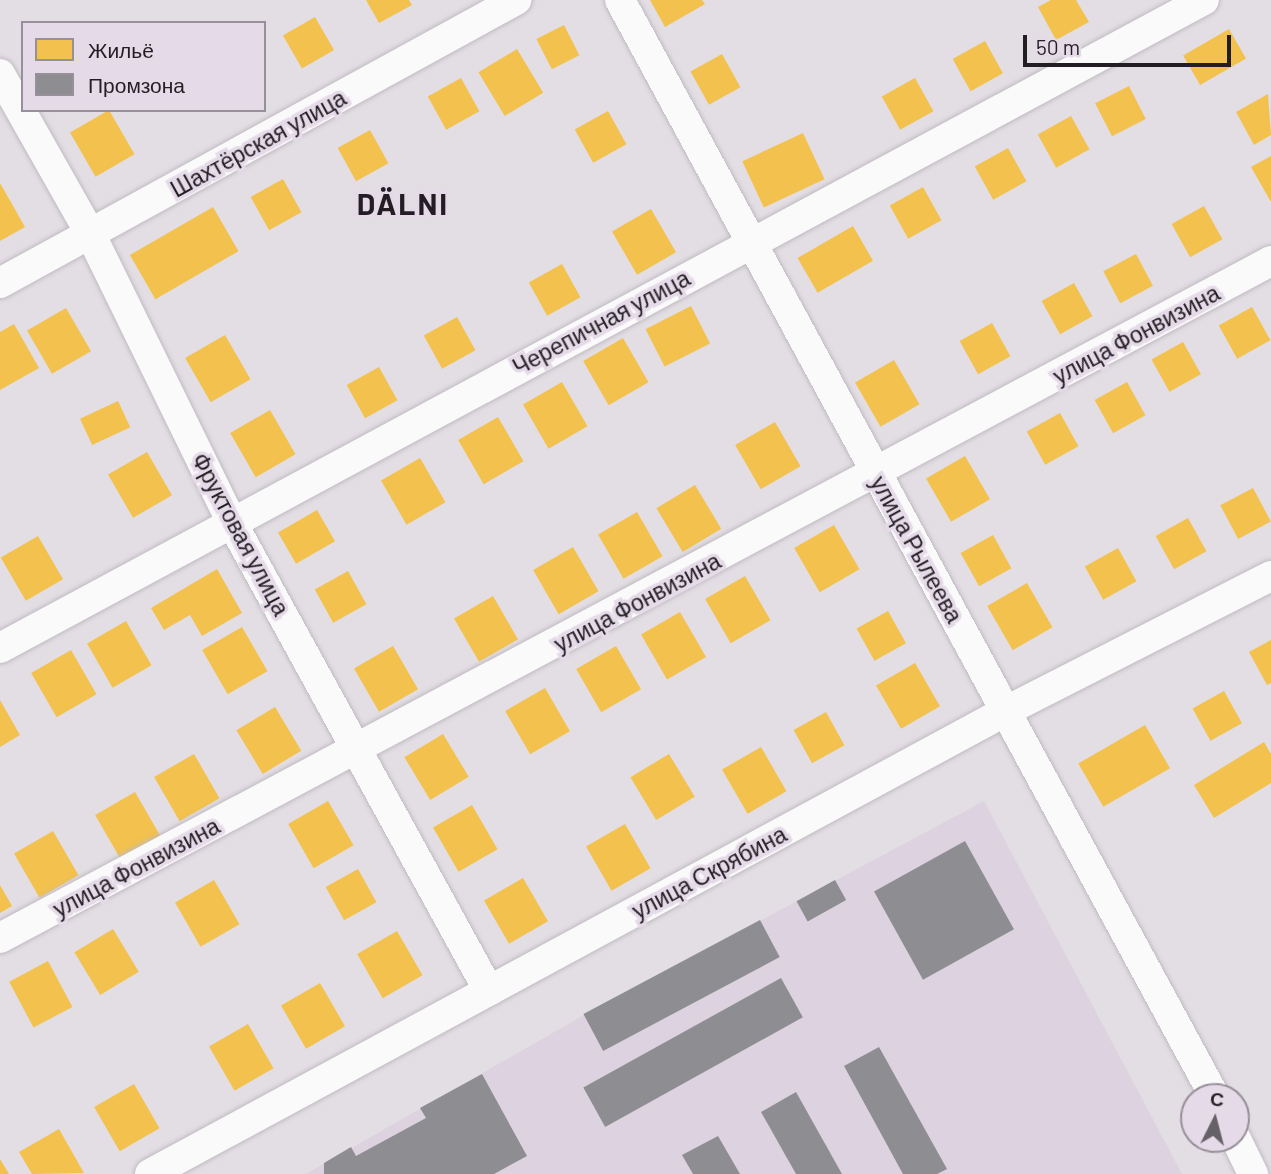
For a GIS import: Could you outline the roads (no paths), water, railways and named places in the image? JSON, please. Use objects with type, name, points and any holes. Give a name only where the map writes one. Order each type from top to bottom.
[{"type":"street","name":"Шахтёрская улица","points":[[0,284],[516,0]]},
{"type":"street","name":"улица Рылеева","points":[[620,0],[748,242],[1207,1083]]},
{"type":"street","name":"Черепичная улица","points":[[0,648],[748,242],[1204,0]]},
{"type":"street","name":"Фруктовая улица","points":[[0,74],[21,111]]},
{"type":"street","name":"Фруктовая улица","points":[[21,112],[91,235],[231,521],[489,991]]},
{"type":"street","name":"улица Фонвизина","points":[[0,938],[358,751],[1271,261]]},
{"type":"street","name":"улица Скрябина","points":[[150,1174],[1006,711],[1271,576]]},
{"type":"street","points":[[1243,1153],[1254,1174]]},
{"type":"district","name":"DÄLNI","points":[[403,203]]}]
